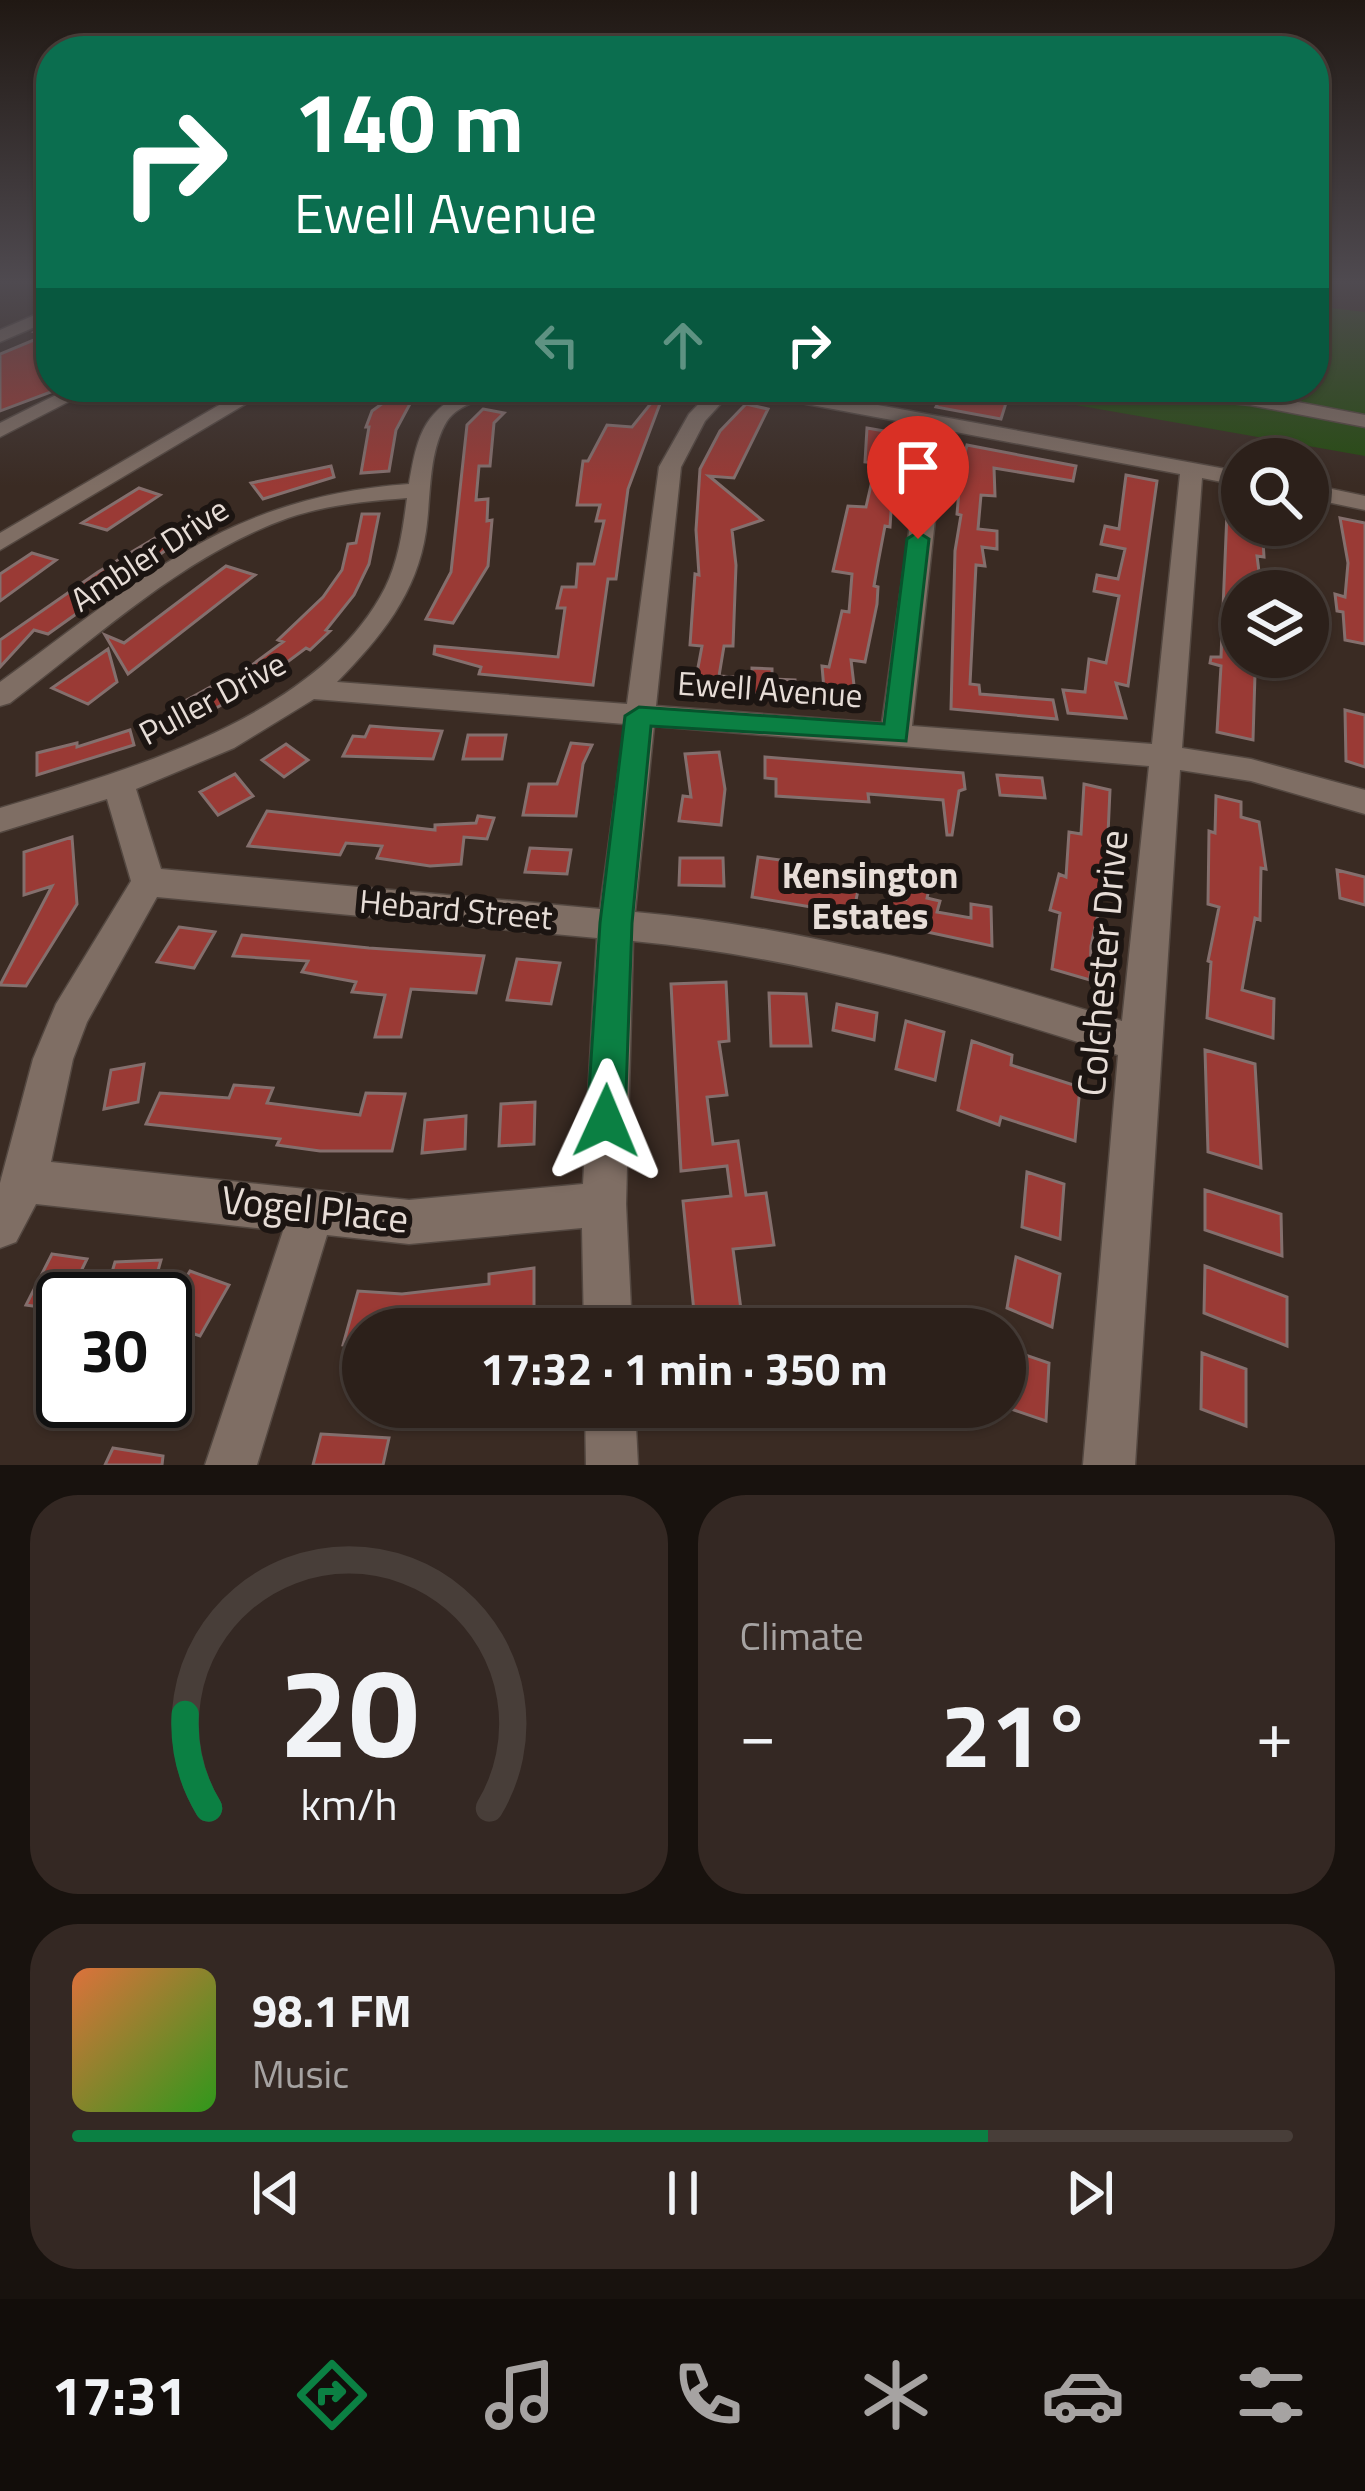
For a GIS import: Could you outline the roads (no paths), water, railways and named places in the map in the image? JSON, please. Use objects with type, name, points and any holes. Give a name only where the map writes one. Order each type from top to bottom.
[{"type":"street","points":[[0,431],[57,402]]},
{"type":"street","points":[[0,543],[239,402]]},
{"type":"street","name":"Puller Drive","points":[[0,820],[119,785],[200,753],[310,689],[367,634],[398,588],[416,527],[437,420],[459,402]]},
{"type":"street","points":[[607,1308],[604,1204],[616,923],[639,716],[670,467],[696,418],[711,402]]},
{"type":"street","points":[[824,402],[1221,475]]},
{"type":"street","points":[[1265,402],[1365,422]]},
{"type":"street","points":[[896,734],[935,424]]},
{"type":"street","name":"Colchester Drive","points":[[1109,1465],[1139,1044],[1192,470]]},
{"type":"street","name":"Ambler Drive","points":[[0,696],[186,563],[272,515],[350,496],[420,490]]},
{"type":"street","points":[[1329,495],[1365,502]]},
{"type":"street","name":"Ewell Avenue","points":[[310,689],[1164,756],[1251,770],[1365,802]]},
{"type":"street","points":[[0,1226],[26,1181],[49,1074],[70,1016],[148,882],[119,785]]},
{"type":"street","name":"Hebard Street","points":[[148,882],[616,923],[815,950],[1002,1000],[1139,1044]]},
{"type":"street","name":"Vogel Place","points":[[26,1181],[409,1222],[604,1204]]},
{"type":"street","points":[[231,1465],[312,1211]]},
{"type":"street","points":[[611,1428],[612,1465]]},
{"type":"district","name":"Kensington Estates","points":[[870,896]]}]
